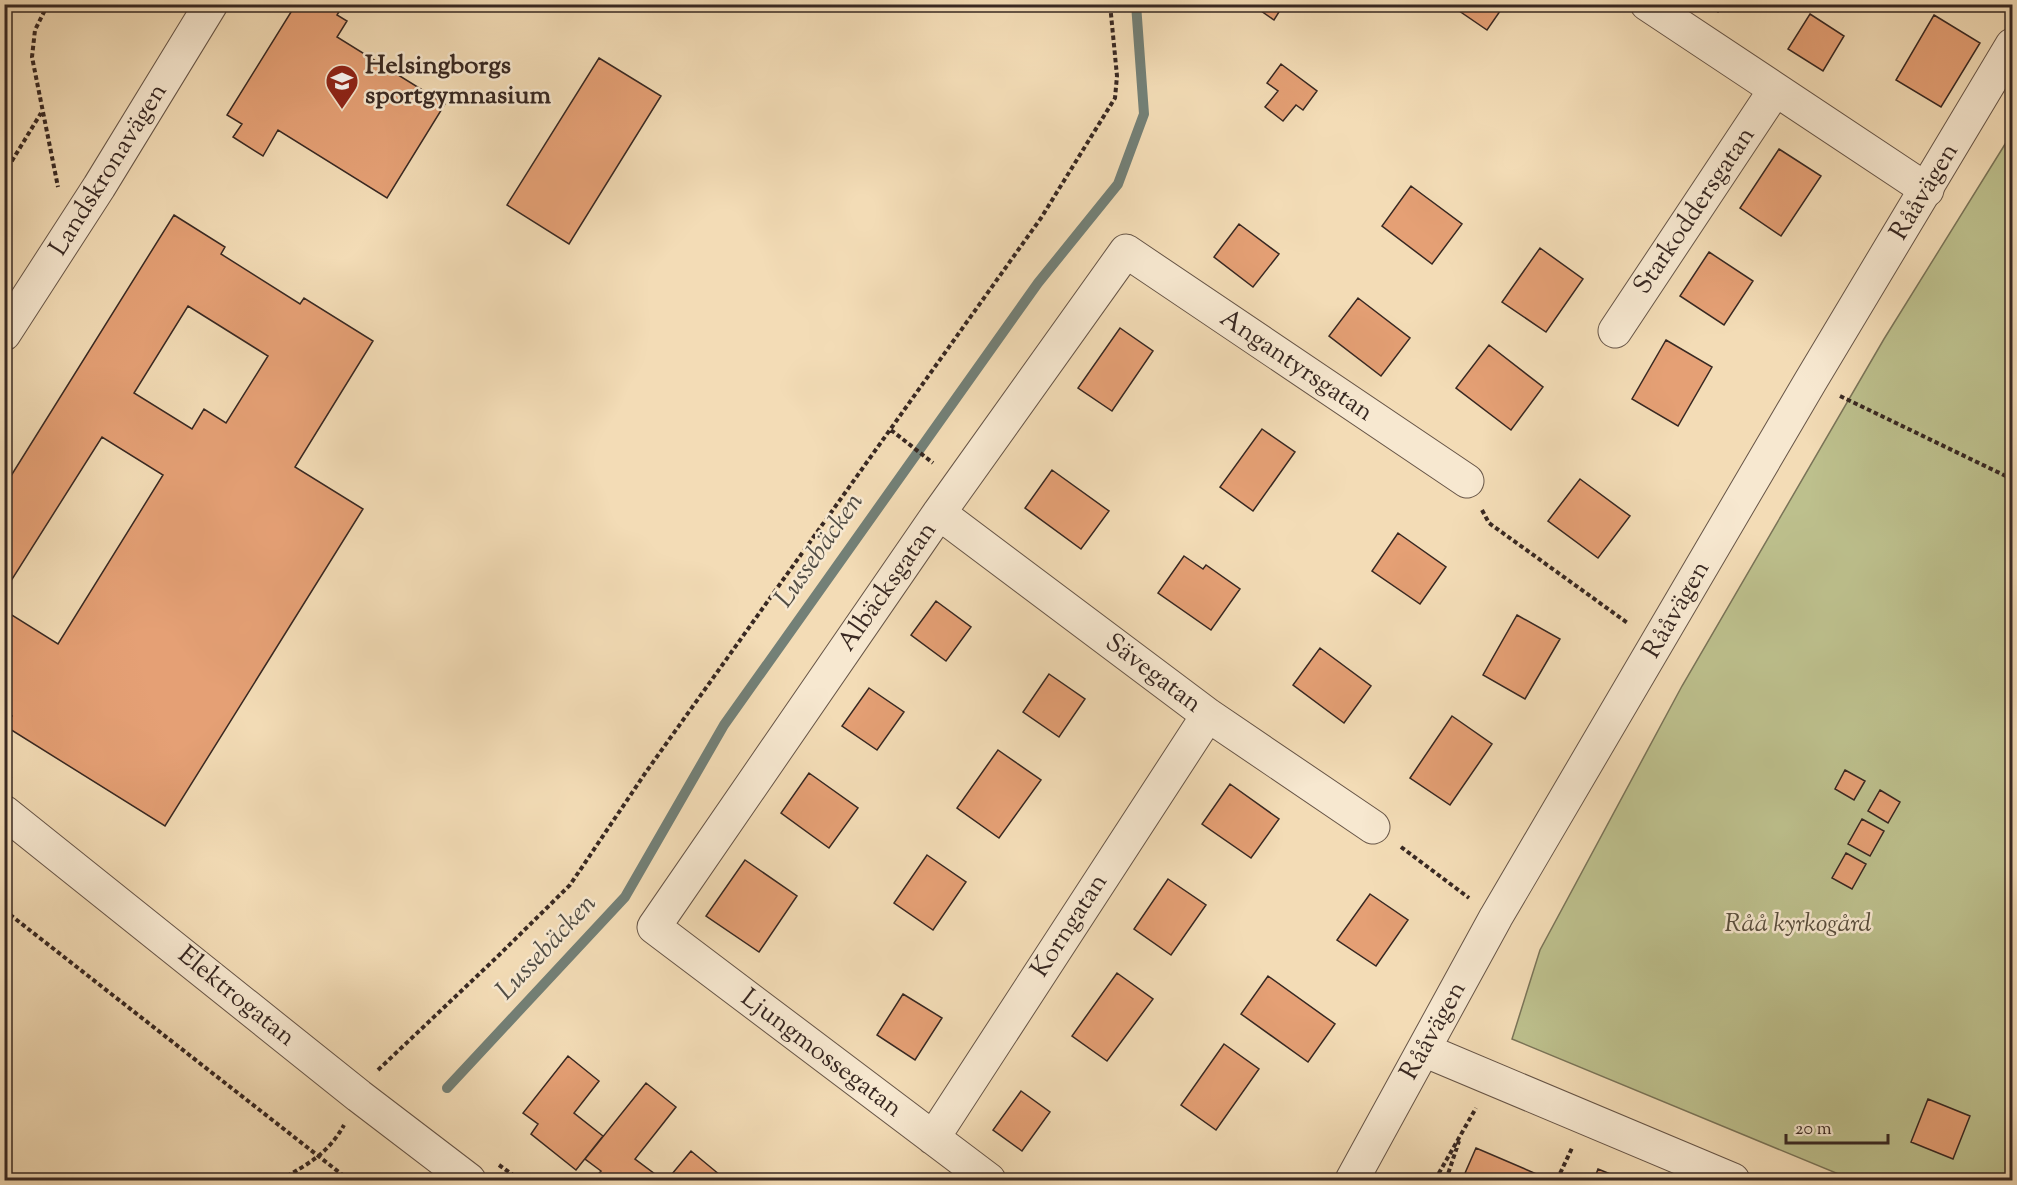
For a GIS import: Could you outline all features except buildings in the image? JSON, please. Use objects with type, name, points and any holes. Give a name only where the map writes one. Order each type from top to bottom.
[{"type":"street","name":"Landskronavägen","points":[[4,334],[69,235],[211,4]]},
{"type":"street","points":[[1647,4],[1927,190]]},
{"type":"street","name":"Rååvägen","points":[[1352,1180],[1496,917],[1810,382],[2013,45]]},
{"type":"street","name":"Starkoddersgatan","points":[[1615,331],[1775,90]]},
{"type":"street","name":"Angantyrsgatan","points":[[1126,251],[1467,480]]},
{"type":"street","name":"Albäcksgatan","points":[[654,927],[939,513],[1126,251]]},
{"type":"street","name":"Sävegatan","points":[[939,513],[1208,715],[1373,827]]},
{"type":"street","name":"Korngatan","points":[[933,1138],[1208,715]]},
{"type":"street","name":"Elektrogatan","points":[[4,812],[359,1096],[469,1180]]},
{"type":"street","name":"Ljungmossegatan","points":[[654,927],[989,1180]]},
{"type":"street","points":[[1424,1050],[1733,1180]]},
{"type":"path","points":[[48,4],[35,30],[32,57],[69,235]]},
{"type":"path","points":[[280,1180],[319,1157],[336,1139],[359,1096],[378,1071],[570,885],[646,772],[1041,218],[1115,98],[1117,76],[1110,4]]},
{"type":"path","points":[[4,174],[42,112]]},
{"type":"path","points":[[1810,382],[2013,479]]},
{"type":"path","points":[[891,430],[933,464]]},
{"type":"path","points":[[1467,480],[1489,523],[1657,644]]},
{"type":"path","points":[[1373,827],[1496,917]]},
{"type":"path","points":[[4,910],[349,1180]]},
{"type":"path","points":[[1435,1180],[1492,1079]]},
{"type":"path","points":[[1446,1180],[1463,1130]]},
{"type":"path","points":[[1557,1180],[1573,1148]]},
{"type":"green space","name":"Råå kyrkogård","points":[[2012,133],[2012,1180],[1853,1180],[1512,1039],[1540,950],[1682,686],[1884,339]]},
{"type":"waterway","name":"Lussebäcken","points":[[447,1088],[625,897],[724,725],[1038,283],[1118,184],[1144,114],[1136,4]]},
{"type":"place","name":"Helsingborgs sportgymnasium","points":[[342,110]]}]
